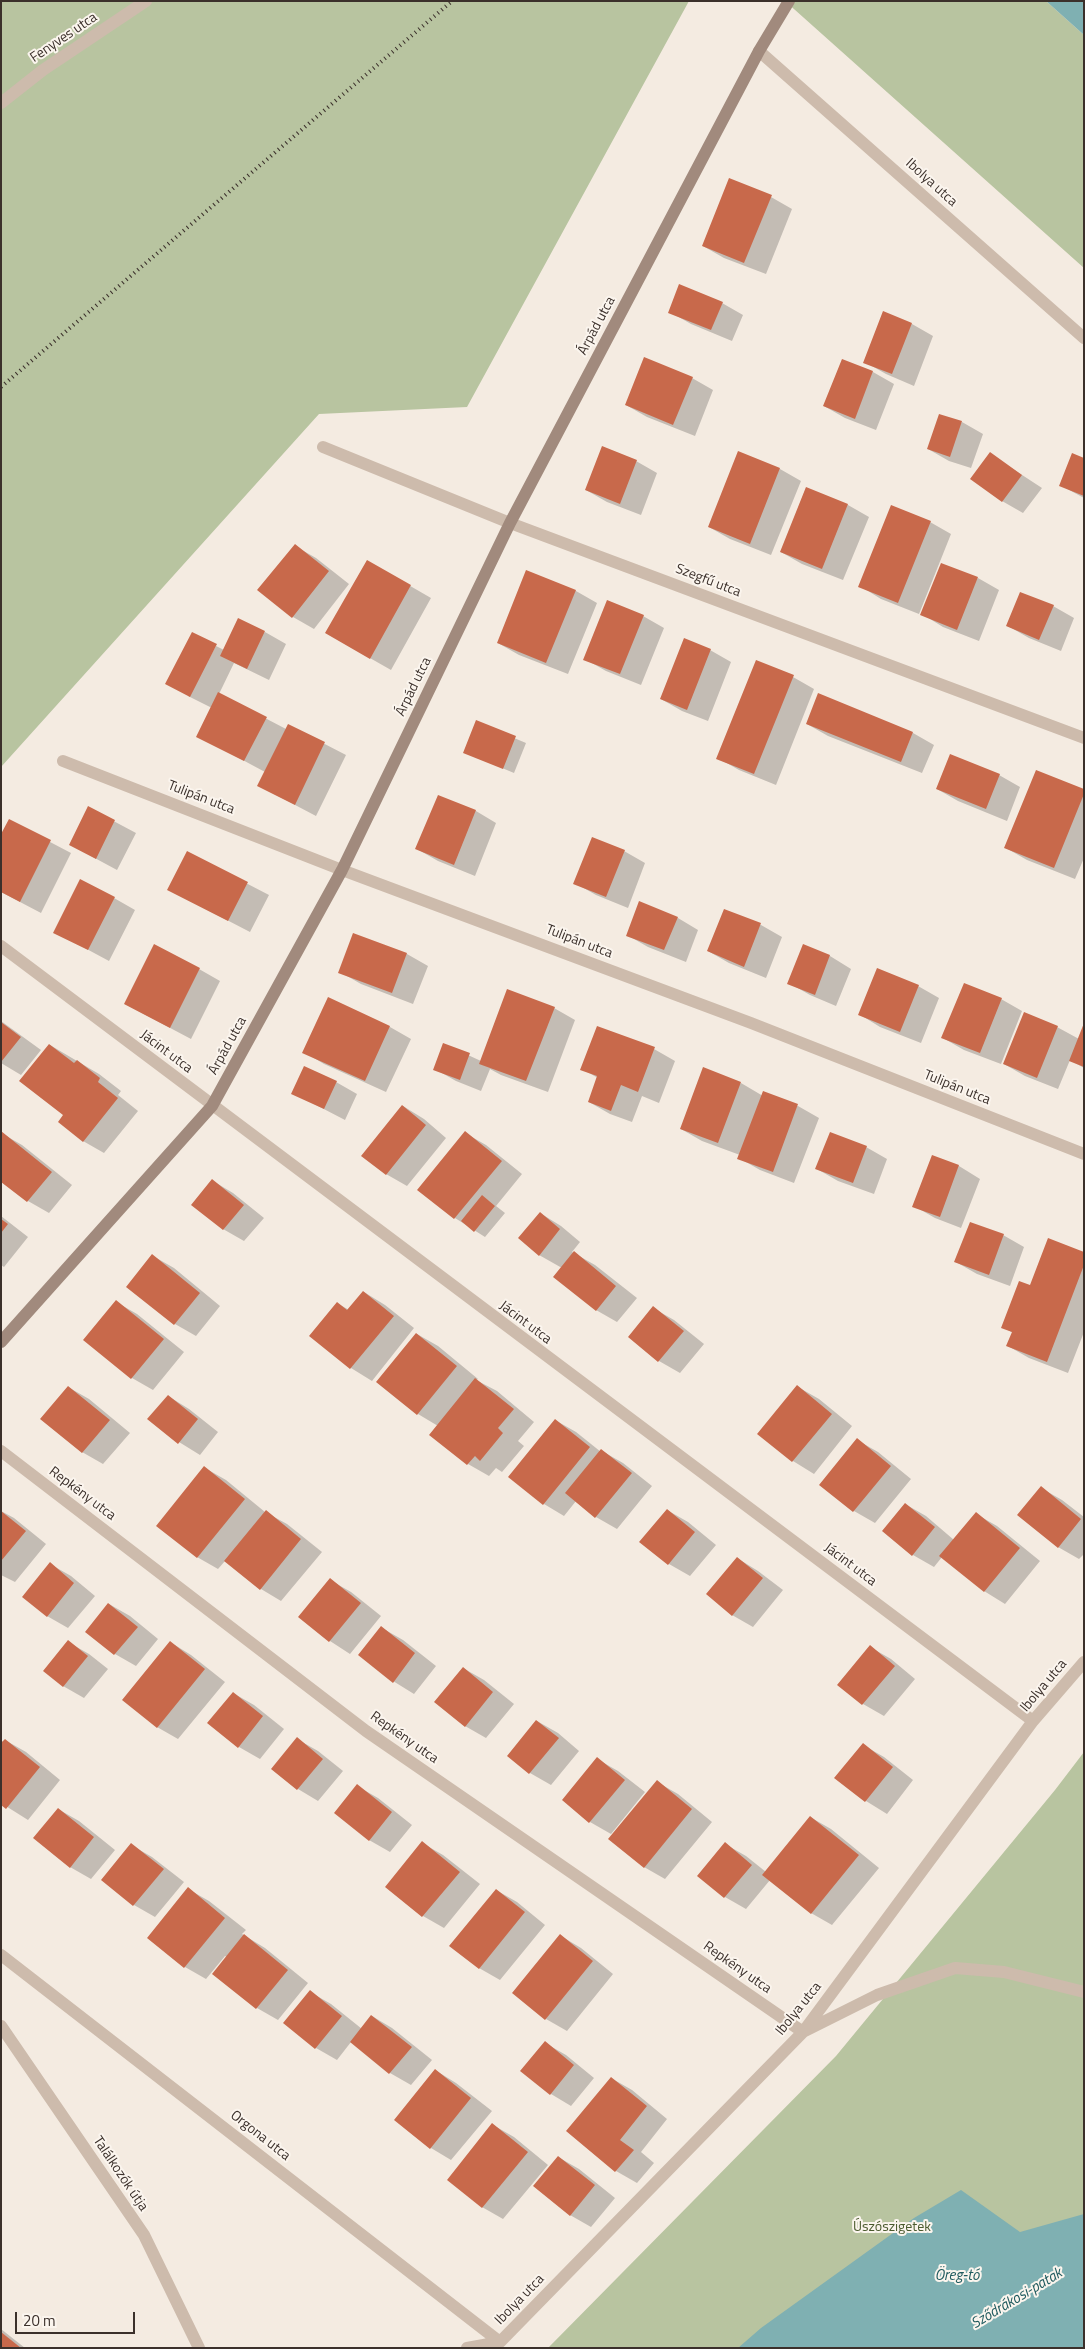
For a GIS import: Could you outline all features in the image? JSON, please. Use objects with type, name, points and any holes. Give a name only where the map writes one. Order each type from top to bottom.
[{"type":"street","name":"Fenyves utca","points":[[1,103],[43,70],[146,1]]},
{"type":"street","name":"Árpád utca","points":[[1,1342],[212,1106],[342,870],[510,523],[760,51],[789,1]]},
{"type":"street","name":"Ibolya utca","points":[[760,51],[1084,338]]},
{"type":"street","name":"Szegfű utca","points":[[323,447],[510,523],[1084,738]]},
{"type":"street","name":"Tulipán utca","points":[[63,761],[342,870],[751,1023],[1084,1154]]},
{"type":"street","name":"Jácint utca","points":[[1,946],[1033,1721]]},
{"type":"street","name":"Repkény utca","points":[[1,1451],[366,1731],[803,2032]]},
{"type":"street","name":"Ibolya utca","points":[[500,2342],[803,2032],[1033,1721],[1084,1662]]},
{"type":"street","name":"Orgona utca","points":[[1,1954],[500,2342]]},
{"type":"street","points":[[803,2032],[877,1995],[955,1968],[1004,1972],[1084,1992]]},
{"type":"street","name":"Találkozók útja","points":[[1,2026],[144,2235],[199,2348]]},
{"type":"street","points":[[467,2348],[500,2342]]},
{"type":"green space","points":[[1,1],[689,1],[467,407],[319,414],[1,767]]},
{"type":"green space","points":[[785,1],[1046,1],[1084,35],[1084,268]]},
{"type":"green space","name":"Úszószigetek","points":[[1084,1752],[1084,2348],[548,2348],[836,2056],[1055,1790]]},
{"type":"water","points":[[1046,1],[1084,1],[1084,35]]},
{"type":"water","name":"Öreg-tó","points":[[961,2190],[1020,2232],[1084,2214],[1084,2348],[738,2348],[761,2328],[914,2218]]},
{"type":"building","points":[[729,178],[772,195],[744,263],[702,246]]},
{"type":"building","points":[[679,284],[723,302],[711,330],[668,313]]},
{"type":"building","points":[[883,311],[912,323],[892,374],[863,363]]},
{"type":"building","points":[[644,357],[693,377],[673,425],[625,405]]},
{"type":"building","points":[[842,359],[873,371],[855,419],[823,406]]},
{"type":"building","points":[[939,414],[962,421],[950,457],[927,449]]},
{"type":"building","points":[[602,446],[637,460],[620,504],[585,490]]},
{"type":"building","points":[[738,451],[780,468],[750,544],[708,527]]},
{"type":"building","points":[[990,452],[1022,475],[1002,502],[970,479]]},
{"type":"building","points":[[1072,453],[1084,458],[1084,496],[1059,486]]},
{"type":"building","points":[[806,487],[848,504],[822,569],[780,552]]},
{"type":"building","points":[[891,505],[931,521],[898,603],[858,587]]},
{"type":"building","points":[[295,544],[329,571],[292,618],[257,590]]},
{"type":"building","points":[[367,560],[411,585],[370,659],[325,633]]},
{"type":"building","points":[[941,563],[978,577],[957,630],[920,615]]},
{"type":"building","points":[[526,570],[576,590],[546,663],[497,643]]},
{"type":"building","points":[[1020,592],[1054,605],[1039,640],[1006,626]]},
{"type":"building","points":[[607,600],[644,615],[620,674],[583,660]]},
{"type":"building","points":[[238,618],[265,631],[247,669],[220,656]]},
{"type":"building","points":[[192,632],[217,644],[190,697],[165,684]]},
{"type":"building","points":[[684,638],[711,649],[687,710],[660,699]]},
{"type":"building","points":[[756,660],[794,675],[754,774],[716,759]]},
{"type":"building","points":[[218,692],[267,717],[244,761],[196,737]]},
{"type":"building","points":[[818,693],[913,732],[901,762],[806,724]]},
{"type":"building","points":[[476,720],[516,736],[503,769],[463,753]]},
{"type":"building","points":[[288,724],[325,742],[295,805],[257,786]]},
{"type":"building","points":[[950,754],[1000,774],[986,809],[936,789]]},
{"type":"building","points":[[1036,770],[1084,789],[1084,794],[1054,868],[1004,848]]},
{"type":"building","points":[[438,795],[476,810],[454,865],[415,849]]},
{"type":"building","points":[[88,806],[115,820],[96,859],[69,845]]},
{"type":"building","points":[[9,819],[51,840],[20,902],[1,892],[1,834]]},
{"type":"building","points":[[592,837],[625,850],[606,897],[573,884]]},
{"type":"building","points":[[187,851],[248,882],[228,921],[167,890]]},
{"type":"building","points":[[80,879],[115,897],[88,950],[53,933]]},
{"type":"building","points":[[639,901],[678,917],[664,950],[626,936]]},
{"type":"building","points":[[724,909],[761,923],[744,967],[707,951]]},
{"type":"building","points":[[353,933],[407,953],[392,993],[338,973]]},
{"type":"building","points":[[154,944],[200,968],[170,1028],[124,1004]]},
{"type":"building","points":[[803,944],[830,955],[815,995],[787,984]]},
{"type":"building","points":[[877,968],[919,985],[900,1032],[858,1015]]},
{"type":"building","points":[[964,983],[1002,998],[980,1053],[941,1038]]},
{"type":"building","points":[[507,989],[555,1007],[526,1081],[479,1064]]},
{"type":"building","points":[[328,997],[390,1026],[365,1081],[302,1053]]},
{"type":"building","points":[[1024,1012],[1058,1026],[1037,1078],[1003,1064]]},
{"type":"building","points":[[1,1022],[21,1037],[1,1062]]},
{"type":"building","points":[[1084,1023],[1084,1067],[1069,1061]]},
{"type":"building","points":[[597,1026],[655,1047],[638,1092],[621,1085],[611,1111],[588,1102],[597,1076],[580,1070]]},
{"type":"building","points":[[443,1043],[470,1053],[460,1080],[433,1070]]},
{"type":"building","points":[[49,1044],[74,1063],[77,1060],[100,1078],[98,1082],[118,1098],[83,1142],[58,1122],[63,1115],[19,1081]]},
{"type":"building","points":[[304,1066],[337,1081],[324,1109],[291,1094]]},
{"type":"building","points":[[703,1067],[741,1082],[718,1143],[680,1129]]},
{"type":"building","points":[[763,1091],[798,1104],[773,1172],[737,1159]]},
{"type":"building","points":[[402,1105],[426,1125],[386,1175],[361,1156]]},
{"type":"building","points":[[1,1131],[52,1172],[27,1202],[1,1182]]},
{"type":"building","points":[[465,1131],[502,1161],[454,1219],[417,1190]]},
{"type":"building","points":[[830,1132],[867,1146],[853,1183],[815,1169]]},
{"type":"building","points":[[932,1155],[959,1165],[940,1217],[912,1207]]},
{"type":"building","points":[[212,1179],[244,1205],[223,1230],[191,1205]]},
{"type":"building","points":[[482,1195],[495,1206],[474,1232],[461,1221]]},
{"type":"building","points":[[540,1212],[560,1229],[539,1256],[518,1238]]},
{"type":"building","points":[[1,1219],[8,1224],[1,1233]]},
{"type":"building","points":[[970,1222],[1004,1234],[989,1275],[954,1262]]},
{"type":"building","points":[[1048,1238],[1084,1252],[1084,1265],[1047,1362],[1006,1346],[1012,1332],[1001,1328],[1019,1281],[1030,1285]]},
{"type":"building","points":[[574,1251],[616,1286],[596,1311],[553,1277]]},
{"type":"building","points":[[152,1254],[200,1293],[174,1325],[126,1287]]},
{"type":"building","points":[[363,1291],[394,1316],[350,1369],[309,1336],[337,1302],[347,1310]]},
{"type":"building","points":[[116,1300],[164,1339],[131,1379],[83,1340]]},
{"type":"building","points":[[653,1306],[684,1331],[658,1362],[628,1337]]},
{"type":"building","points":[[416,1333],[457,1366],[417,1415],[376,1382]]},
{"type":"building","points":[[475,1378],[514,1409],[498,1428],[503,1433],[480,1461],[475,1456],[467,1465],[429,1435]]},
{"type":"building","points":[[797,1385],[832,1414],[792,1462],[757,1434]]},
{"type":"building","points":[[68,1386],[110,1420],[82,1453],[40,1419]]},
{"type":"building","points":[[168,1395],[198,1419],[178,1444],[147,1419]]},
{"type":"building","points":[[555,1419],[590,1447],[543,1505],[508,1477]]},
{"type":"building","points":[[857,1438],[891,1466],[853,1512],[819,1485]]},
{"type":"building","points":[[601,1449],[632,1473],[595,1518],[565,1493]]},
{"type":"building","points":[[204,1466],[245,1499],[197,1558],[156,1526]]},
{"type":"building","points":[[1041,1486],[1081,1519],[1058,1548],[1017,1515]]},
{"type":"building","points":[[905,1503],[935,1527],[912,1556],[882,1531]]},
{"type":"building","points":[[667,1509],[695,1532],[668,1565],[639,1542]]},
{"type":"building","points":[[266,1510],[301,1539],[260,1590],[224,1561]]},
{"type":"building","points":[[1,1511],[26,1531],[1,1561]]},
{"type":"building","points":[[976,1512],[1020,1548],[984,1592],[939,1556]]},
{"type":"building","points":[[737,1557],[763,1578],[732,1616],[706,1594]]},
{"type":"building","points":[[50,1562],[74,1583],[47,1617],[22,1597]]},
{"type":"building","points":[[330,1578],[361,1603],[329,1642],[298,1617]]},
{"type":"building","points":[[108,1603],[138,1627],[114,1655],[85,1632]]},
{"type":"building","points":[[381,1626],[415,1653],[393,1683],[358,1655]]},
{"type":"building","points":[[68,1640],[88,1656],[63,1687],[43,1671]]},
{"type":"building","points":[[170,1641],[205,1669],[157,1728],[122,1700]]},
{"type":"building","points":[[870,1645],[895,1666],[862,1705],[837,1685]]},
{"type":"building","points":[[463,1667],[493,1692],[465,1727],[434,1702]]},
{"type":"building","points":[[233,1692],[263,1716],[238,1748],[207,1723]]},
{"type":"building","points":[[536,1720],[559,1738],[529,1774],[507,1756]]},
{"type":"building","points":[[297,1737],[323,1759],[297,1790],[271,1769]]},
{"type":"building","points":[[5,1739],[40,1767],[6,1809],[1,1805],[1,1743]]},
{"type":"building","points":[[863,1743],[893,1767],[865,1802],[834,1778]]},
{"type":"building","points":[[597,1757],[625,1780],[589,1823],[562,1800]]},
{"type":"building","points":[[657,1780],[692,1809],[644,1868],[608,1839]]},
{"type":"building","points":[[357,1784],[392,1812],[369,1841],[334,1813]]},
{"type":"building","points":[[58,1808],[94,1837],[70,1868],[33,1838]]},
{"type":"building","points":[[810,1816],[859,1855],[811,1914],[762,1875]]},
{"type":"building","points":[[422,1841],[460,1872],[422,1917],[385,1887]]},
{"type":"building","points":[[725,1842],[752,1865],[724,1898],[697,1876]]},
{"type":"building","points":[[131,1843],[164,1869],[133,1906],[101,1880]]},
{"type":"building","points":[[188,1887],[225,1918],[184,1968],[147,1938]]},
{"type":"building","points":[[496,1889],[525,1912],[479,1969],[449,1946]]},
{"type":"building","points":[[244,1934],[288,1970],[256,2009],[212,1974]]},
{"type":"building","points":[[560,1934],[593,1961],[545,2020],[512,1993]]},
{"type":"building","points":[[310,1990],[342,2016],[315,2049],[283,2023]]},
{"type":"building","points":[[371,2015],[412,2047],[389,2074],[350,2042]]},
{"type":"building","points":[[545,2041],[574,2065],[550,2095],[520,2071]]},
{"type":"building","points":[[435,2069],[471,2098],[430,2149],[394,2120]]},
{"type":"building","points":[[611,2077],[647,2106],[620,2140],[634,2150],[615,2172],[566,2131]]},
{"type":"building","points":[[492,2123],[528,2152],[482,2208],[447,2180]]},
{"type":"building","points":[[558,2156],[595,2185],[570,2216],[533,2186]]},
{"type":"building","points":[[1,2332],[21,2348],[1,2348]]},
{"type":"railway","points":[[1,387],[452,1]]},
{"type":"water label","name":"Sződrákosi-patak","points":[[1017,2299]]}]
